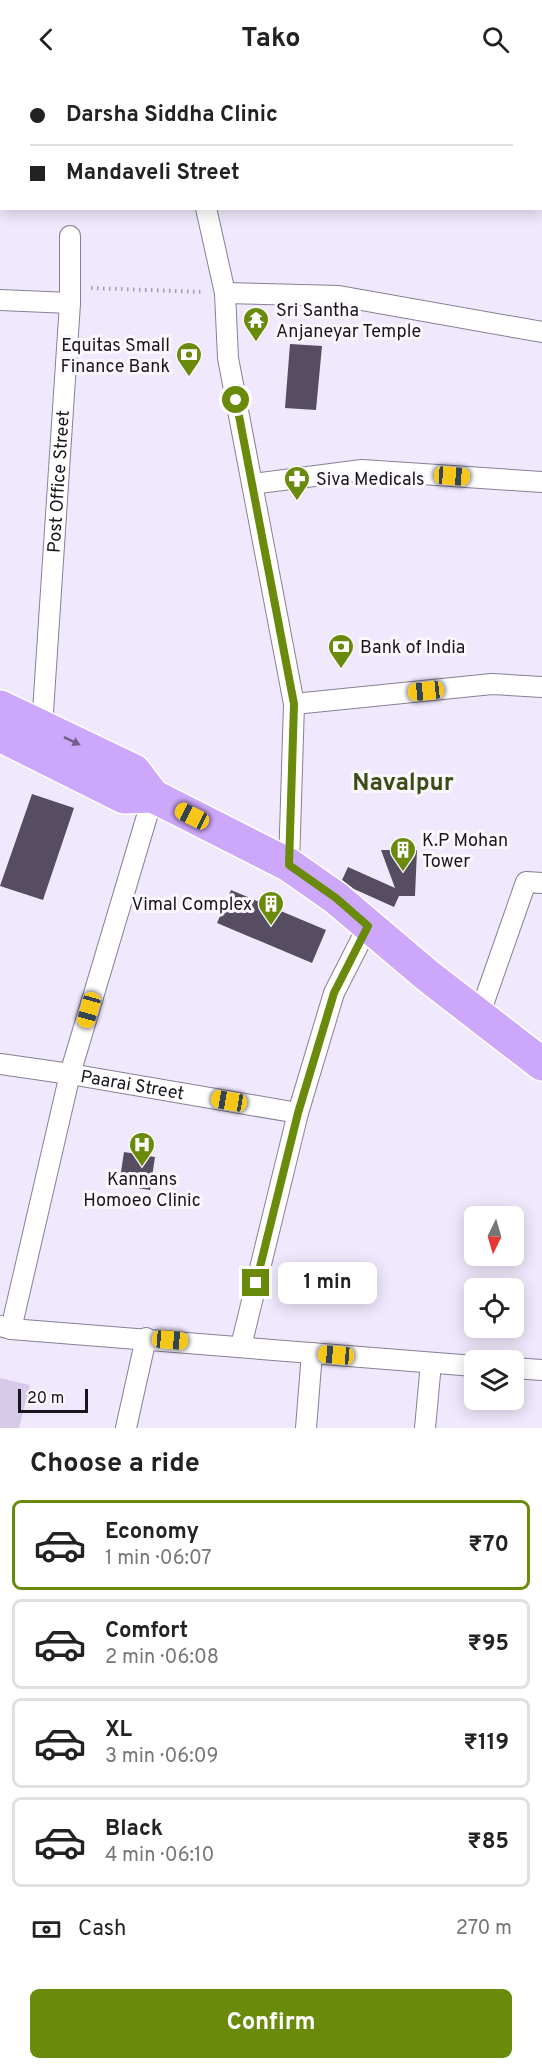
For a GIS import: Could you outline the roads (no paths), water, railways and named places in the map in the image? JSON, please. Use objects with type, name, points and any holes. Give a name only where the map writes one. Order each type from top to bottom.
[{"type":"highway","points":[[0,707],[134,771],[153,796],[289,865],[336,898],[478,1016],[542,1064]]},
{"type":"highway","points":[[0,735],[124,797],[153,796]]},
{"type":"street","points":[[207,210],[225,293],[228,358],[294,704],[289,865]]},
{"type":"street","name":"Post Office Street","points":[[42,727],[69,295],[70,236]]},
{"type":"street","points":[[225,293],[339,296],[542,332]]},
{"type":"street","points":[[0,300],[69,295]]},
{"type":"street","points":[[252,484],[362,470],[542,482]]},
{"type":"street","points":[[294,704],[492,684],[542,687]]},
{"type":"street","points":[[153,796],[70,1074],[5,1328],[464,1365]]},
{"type":"street","points":[[478,1016],[526,882],[542,883]]},
{"type":"street","points":[[241,1346],[298,1113],[334,993],[368,926]]},
{"type":"street","name":"Paarai Street","points":[[0,1064],[298,1113]]},
{"type":"street","points":[[126,1428],[146,1338]]},
{"type":"street","points":[[306,1428],[312,1353]]},
{"type":"street","points":[[426,1428],[431,1363]]},
{"type":"street","points":[[524,1369],[542,1370]]},
{"type":"place","name":"Sri Santha Anjaneyar Temple","points":[[256,343]]},
{"type":"place","name":"Equitas Small Finance Bank","points":[[189,378]]},
{"type":"place","name":"Siva Medicals","points":[[297,502]]},
{"type":"place","name":"Bank of India","points":[[341,670]]},
{"type":"place","name":"K.P Mohan Tower","points":[[403,873]]},
{"type":"place","name":"Vimal Complex","points":[[271,927]]},
{"type":"place","name":"Kannans Homoeo Clinic","points":[[142,1168]]},
{"type":"district","name":"Navalpur","points":[[403,782]]}]
